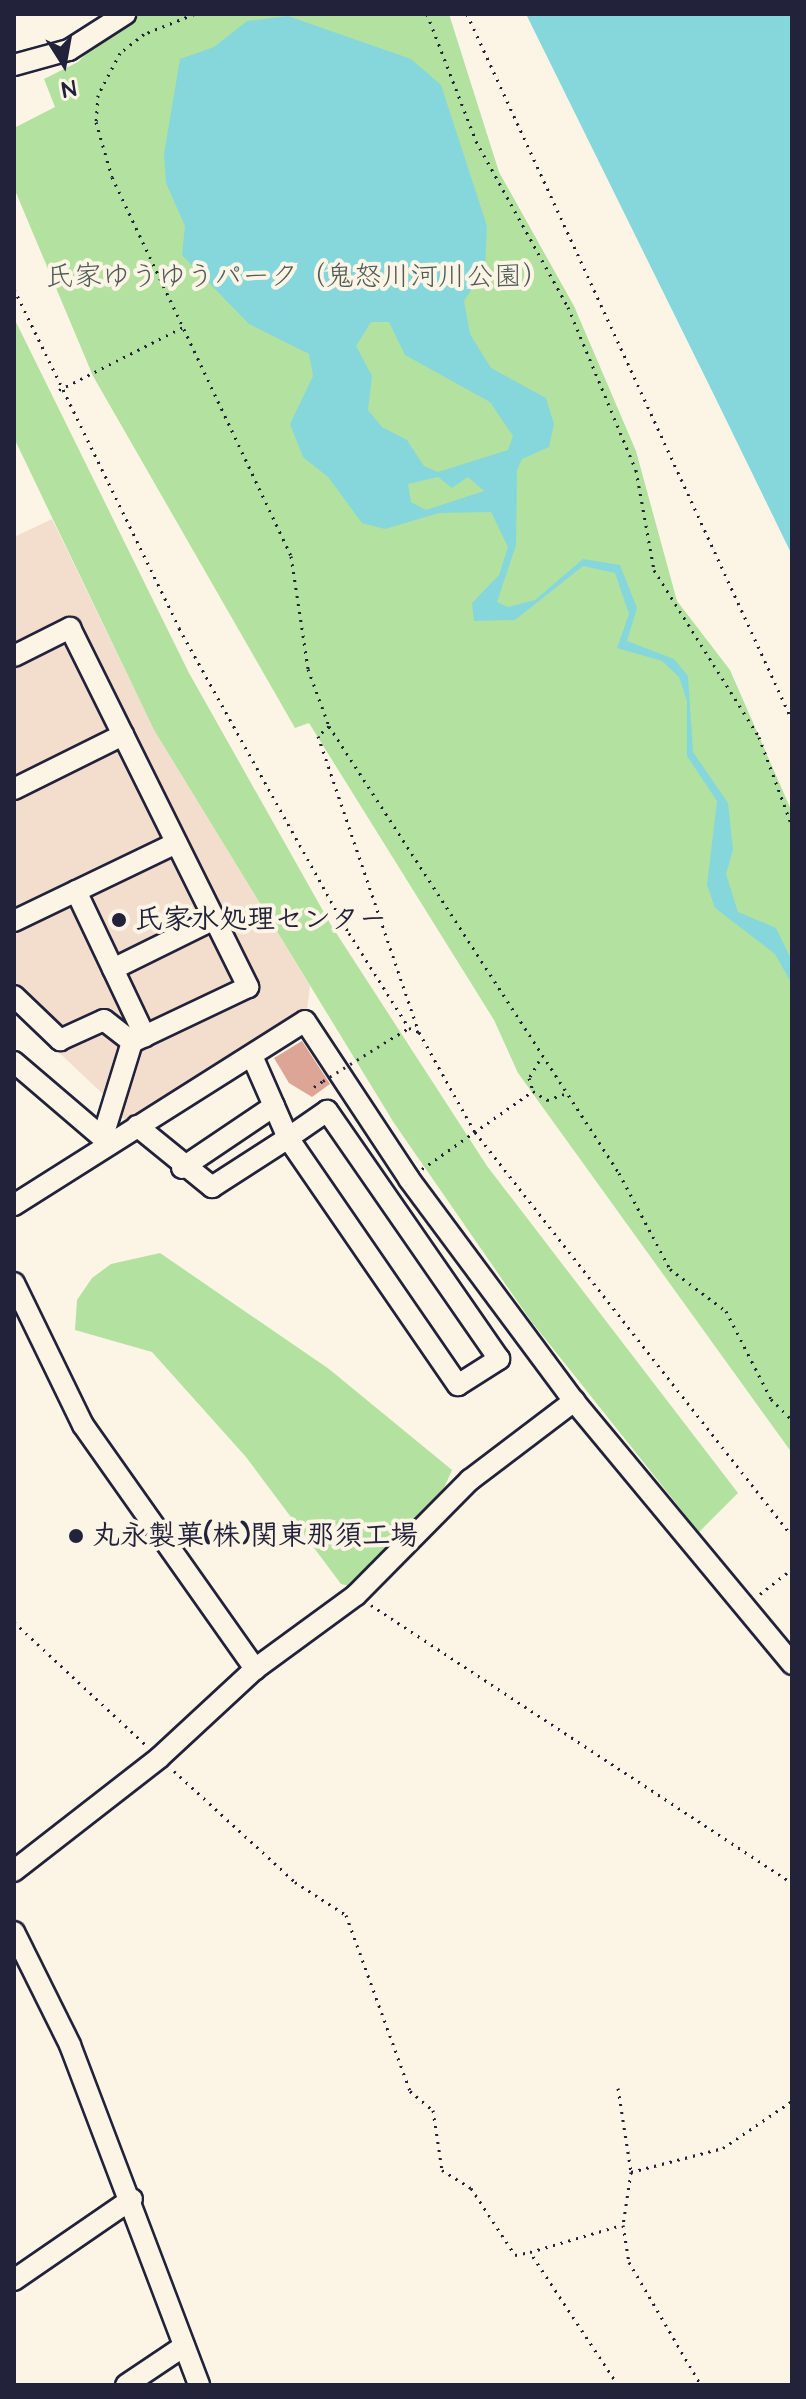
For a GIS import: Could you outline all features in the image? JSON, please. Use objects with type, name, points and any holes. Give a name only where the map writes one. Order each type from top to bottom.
[{"type":"street","points":[[14,65],[69,50],[125,14]]},
{"type":"street","points":[[14,656],[70,628],[248,987],[139,1039]]},
{"type":"street","points":[[14,789],[123,735]]},
{"type":"street","points":[[14,921],[176,843]]},
{"type":"street","points":[[76,891],[113,969],[139,1039],[106,1140]]},
{"type":"street","points":[[113,969],[214,919]]},
{"type":"street","points":[[14,996],[60,1040],[104,1020],[139,1039]]},
{"type":"street","points":[[14,1205],[106,1140],[137,1126],[305,1021],[409,1179],[574,1401],[792,1664]]},
{"type":"street","points":[[137,1126],[182,1168],[212,1187],[288,1138],[327,1111],[499,1359],[458,1385],[288,1138],[252,1056]]},
{"type":"street","points":[[14,1062],[106,1140]]},
{"type":"street","points":[[182,1168],[274,1106]]},
{"type":"street","points":[[14,1283],[83,1425],[255,1669]]},
{"type":"street","points":[[14,1871],[159,1758],[255,1669],[356,1595],[470,1480],[574,1401]]},
{"type":"street","points":[[14,1932],[132,2199],[199,2385]]},
{"type":"street","points":[[14,2280],[132,2199]]},
{"type":"street","points":[[126,2385],[184,2346]]},
{"type":"path","points":[[166,14],[169,22]]},
{"type":"path","points":[[194,14],[169,22],[120,53],[98,95],[96,122],[112,177],[291,556],[308,669],[329,726],[540,1059],[619,1173],[670,1269],[726,1311],[771,1399],[792,1420]]},
{"type":"path","points":[[427,14],[476,141],[568,307],[636,470],[659,581],[759,737],[792,826]]},
{"type":"path","points":[[467,14],[792,720]]},
{"type":"path","points":[[14,289],[59,390],[179,628],[409,1028],[419,1032]]},
{"type":"path","points":[[59,390],[183,327]]},
{"type":"path","points":[[329,726],[318,736],[419,1032],[475,1132],[792,1536]]},
{"type":"path","points":[[314,1087],[409,1028]]},
{"type":"path","points":[[540,1059],[529,1078],[533,1091],[547,1100],[564,1094]]},
{"type":"path","points":[[409,1179],[533,1091]]},
{"type":"path","points":[[745,1606],[792,1569]]},
{"type":"path","points":[[356,1595],[792,1883]]},
{"type":"path","points":[[14,1622],[55,1653],[159,1758],[295,1882],[346,1915],[410,2091],[433,2110],[442,2170],[471,2188],[515,2255],[623,2225]]},
{"type":"path","points":[[618,2088],[631,2172],[623,2225],[629,2262],[701,2385]]},
{"type":"path","points":[[631,2172],[723,2148],[792,2101]]},
{"type":"path","points":[[530,2252],[618,2385]]},
{"type":"shaded area","points":[[52,519],[154,730],[310,986],[307,1010],[125,1119],[102,1110],[105,1096],[14,1010],[14,537]]},
{"type":"green space","name":"氏家ゆうゆうパーク（鬼怒川河川公園）","points":[[138,14],[449,14],[499,172],[574,306],[636,451],[677,601],[730,670],[792,812],[792,1453],[518,1073],[494,1020],[309,723],[295,728],[93,376],[14,188],[14,128],[55,107],[44,79],[78,62],[115,24]]},
{"type":"green space","points":[[14,318],[189,673],[331,925],[487,1166],[738,1493],[699,1532],[531,1321],[394,1123],[154,730],[14,438]]},
{"type":"green space","points":[[160,1253],[329,1369],[452,1470],[444,1488],[353,1587],[341,1584],[246,1457],[152,1352],[75,1330],[77,1300],[92,1278],[111,1264]]},
{"type":"water","points":[[526,14],[792,14],[792,555],[714,395]]},
{"type":"water","points":[[288,16],[411,59],[441,85],[487,226],[485,269],[464,301],[470,334],[491,368],[546,398],[554,424],[549,447],[522,459],[517,470],[516,545],[497,602],[508,607],[535,600],[583,559],[620,565],[637,608],[627,641],[674,659],[688,676],[693,752],[728,803],[733,850],[726,874],[738,912],[776,928],[792,961],[792,984],[775,954],[715,908],[707,885],[717,801],[687,756],[687,701],[679,677],[662,661],[617,648],[629,614],[615,573],[583,566],[515,620],[474,621],[472,603],[499,575],[508,547],[491,512],[439,513],[385,529],[362,523],[328,477],[303,457],[290,424],[313,376],[309,354],[249,324],[182,255],[185,226],[166,183],[164,154],[180,59],[214,47],[247,21]],"holes":[[[371,322],[389,322],[405,355],[490,402],[513,436],[508,450],[438,472],[424,466],[407,440],[382,427],[368,410],[372,376],[356,346]],[[438,477],[452,488],[468,477],[484,491],[426,510],[411,502],[408,484]]]},
{"type":"building","points":[[302,1041],[330,1084],[312,1097],[289,1083],[274,1058]]},
{"type":"place","name":"氏家水処理センター","points":[[119,920]]},
{"type":"place","name":"丸永製菓(株)関東那須工場","points":[[76,1536]]}]
